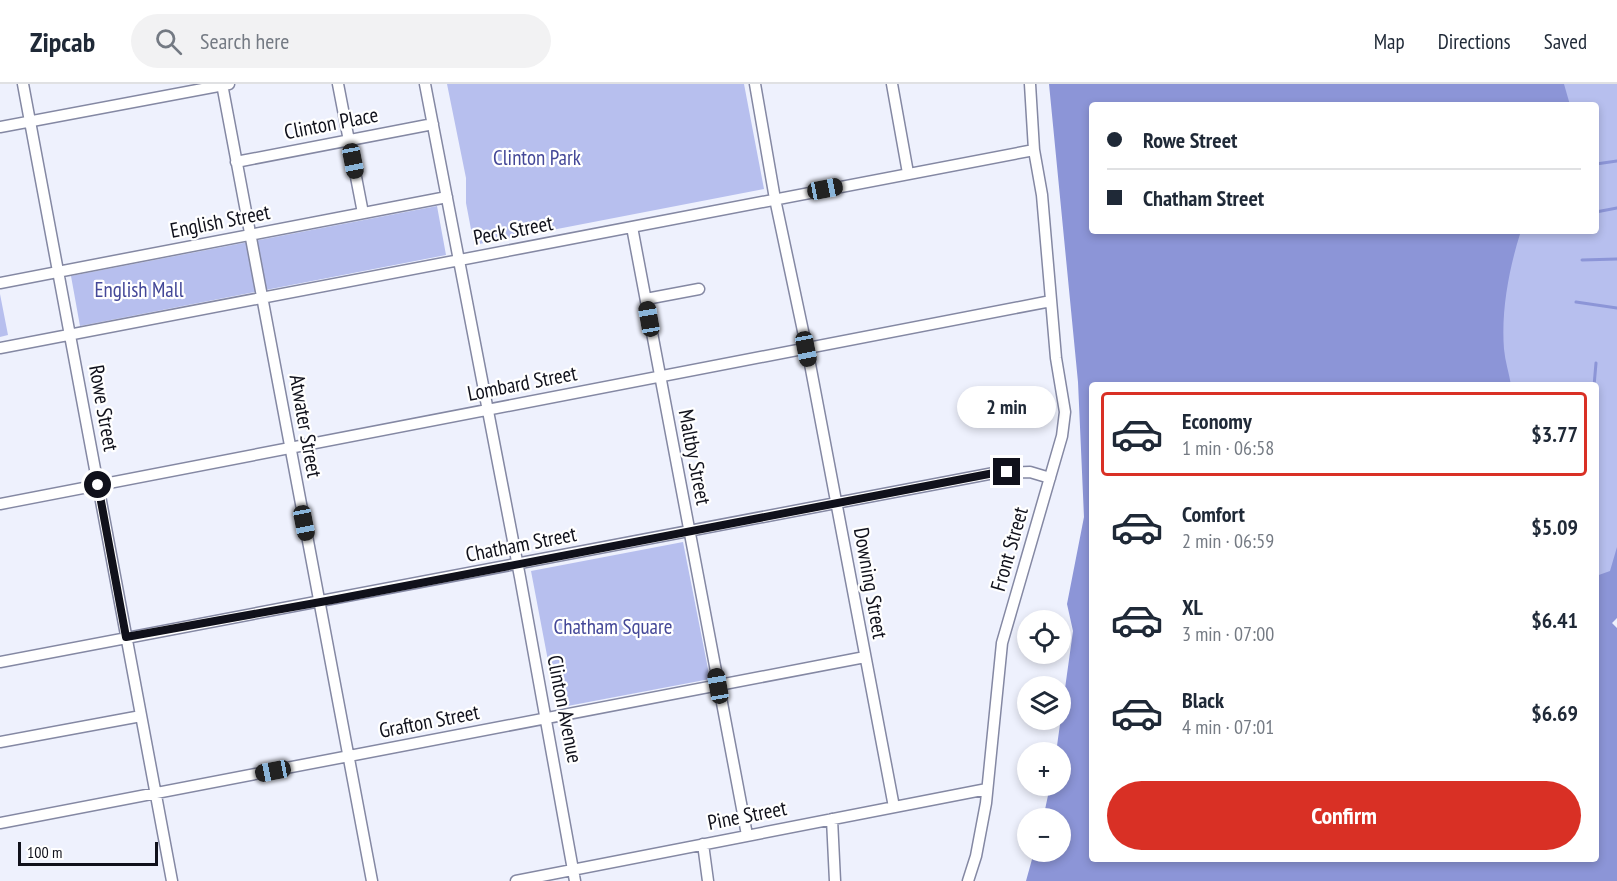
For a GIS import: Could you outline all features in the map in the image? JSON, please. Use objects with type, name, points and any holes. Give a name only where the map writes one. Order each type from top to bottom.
[{"type":"street","name":"Rowe Street","points":[[23,84],[172,881]]},
{"type":"street","points":[[0,128],[224,84]]},
{"type":"street","name":"Atwater Street","points":[[224,84],[261,298],[372,881]]},
{"type":"street","points":[[338,84],[363,213]]},
{"type":"street","name":"Clinton Avenue","points":[[425,84],[518,564],[575,875]]},
{"type":"street","name":"Downing Street","points":[[755,84],[894,807]]},
{"type":"street","points":[[891,84],[908,173]]},
{"type":"street","name":"Front Street","points":[[968,881],[980,835],[987,789],[1002,643],[1062,436],[1065,412],[1057,369],[1042,195],[1034,150],[1030,84]]},
{"type":"street","name":"Clinton Place","points":[[236,162],[433,124]]},
{"type":"street","name":"Peck Street","points":[[0,348],[1034,150]]},
{"type":"street","name":"English Street","points":[[0,283],[447,196]]},
{"type":"street","name":"Maltby Street","points":[[632,227],[747,835]]},
{"type":"street","points":[[646,299],[699,289]]},
{"type":"street","name":"Lombard Street","points":[[0,504],[1051,302]]},
{"type":"street","name":"Chatham Street","points":[[0,662],[994,473],[1030,472],[1050,478]]},
{"type":"street","name":"Grafton Street","points":[[0,823],[865,657]]},
{"type":"street","points":[[0,742],[141,716]]},
{"type":"street","name":"Pine Street","points":[[516,881],[575,875],[703,844],[987,789]]},
{"type":"street","points":[[832,819],[835,881]]},
{"type":"street","points":[[703,844],[708,881]]},
{"type":"green space","name":"Clinton Park","points":[[447,84],[744,84],[764,189],[474,245],[466,203],[466,178]]},
{"type":"green space","points":[[1546,84],[1617,84],[1617,588],[1599,586],[1599,382],[1492,382],[1512,234],[1599,234],[1599,102],[1551,102]]},
{"type":"green space","name":"English Mall","points":[[437,206],[446,255],[80,326],[71,276]]},
{"type":"green space","points":[[0,294],[8,335],[0,337]]},
{"type":"green space","name":"Chatham Square","points":[[683,542],[710,679],[557,708],[531,571]]},
{"type":"shaded area","points":[[1049,84],[1564,84],[1569,102],[1089,102],[1089,234],[1520,234],[1509,276],[1503,335],[1510,382],[1089,382],[1089,862],[1599,862],[1599,575],[1610,571],[1617,547],[1617,618],[1612,623],[1617,628],[1617,881],[1026,881],[1031,862],[1071,862],[1071,808],[1045,808],[1048,796],[1071,796],[1071,742],[1058,742],[1059,730],[1071,730],[1071,676],[1067,676],[1068,664],[1071,664],[1073,631],[1071,610],[1068,610],[1067,604],[1084,517],[1078,382]]},
{"type":"waterway","points":[[1599,164],[1617,161]]},
{"type":"waterway","points":[[1599,211],[1617,208]]},
{"type":"waterway","points":[[1582,260],[1617,259]]},
{"type":"waterway","points":[[1576,302],[1617,308]]},
{"type":"waterway","points":[[1594,382],[1596,363]]},
{"type":"route","points":[[98,485],[126,637],[1007,472]]}]
